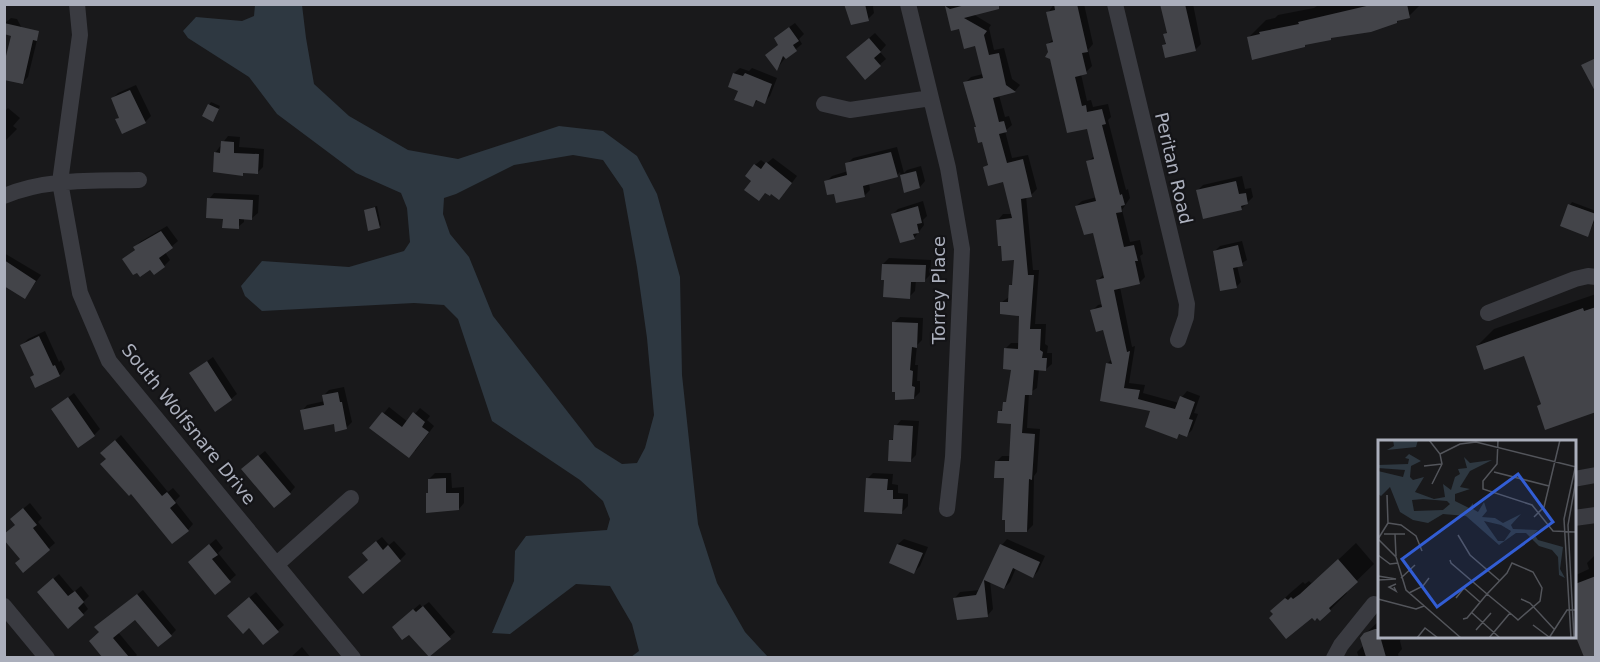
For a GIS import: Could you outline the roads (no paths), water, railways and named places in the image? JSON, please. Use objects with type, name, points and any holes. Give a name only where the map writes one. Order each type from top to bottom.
[{"type":"street","name":"South Wolfsnare Drive","points":[[77,4],[80,35],[60,182],[80,293],[110,361],[353,657]]},
{"type":"street","name":"Torrey Place","points":[[908,4],[948,168],[962,249],[953,457],[947,509]]},
{"type":"street","name":"Peritan Road","points":[[1115,4],[1187,304],[1186,317],[1178,339]]},
{"type":"street","points":[[824,105],[850,110],[931,98]]},
{"type":"street","points":[[4,196],[15,191],[60,182],[139,180]]},
{"type":"street","points":[[1488,312],[1575,279],[1596,277]]},
{"type":"street","points":[[1576,479],[1596,475]]},
{"type":"street","points":[[277,564],[351,498]]},
{"type":"street","points":[[1576,518],[1596,515]]},
{"type":"street","points":[[1334,657],[1374,604]]},
{"type":"street","points":[[4,606],[47,657]]}]
